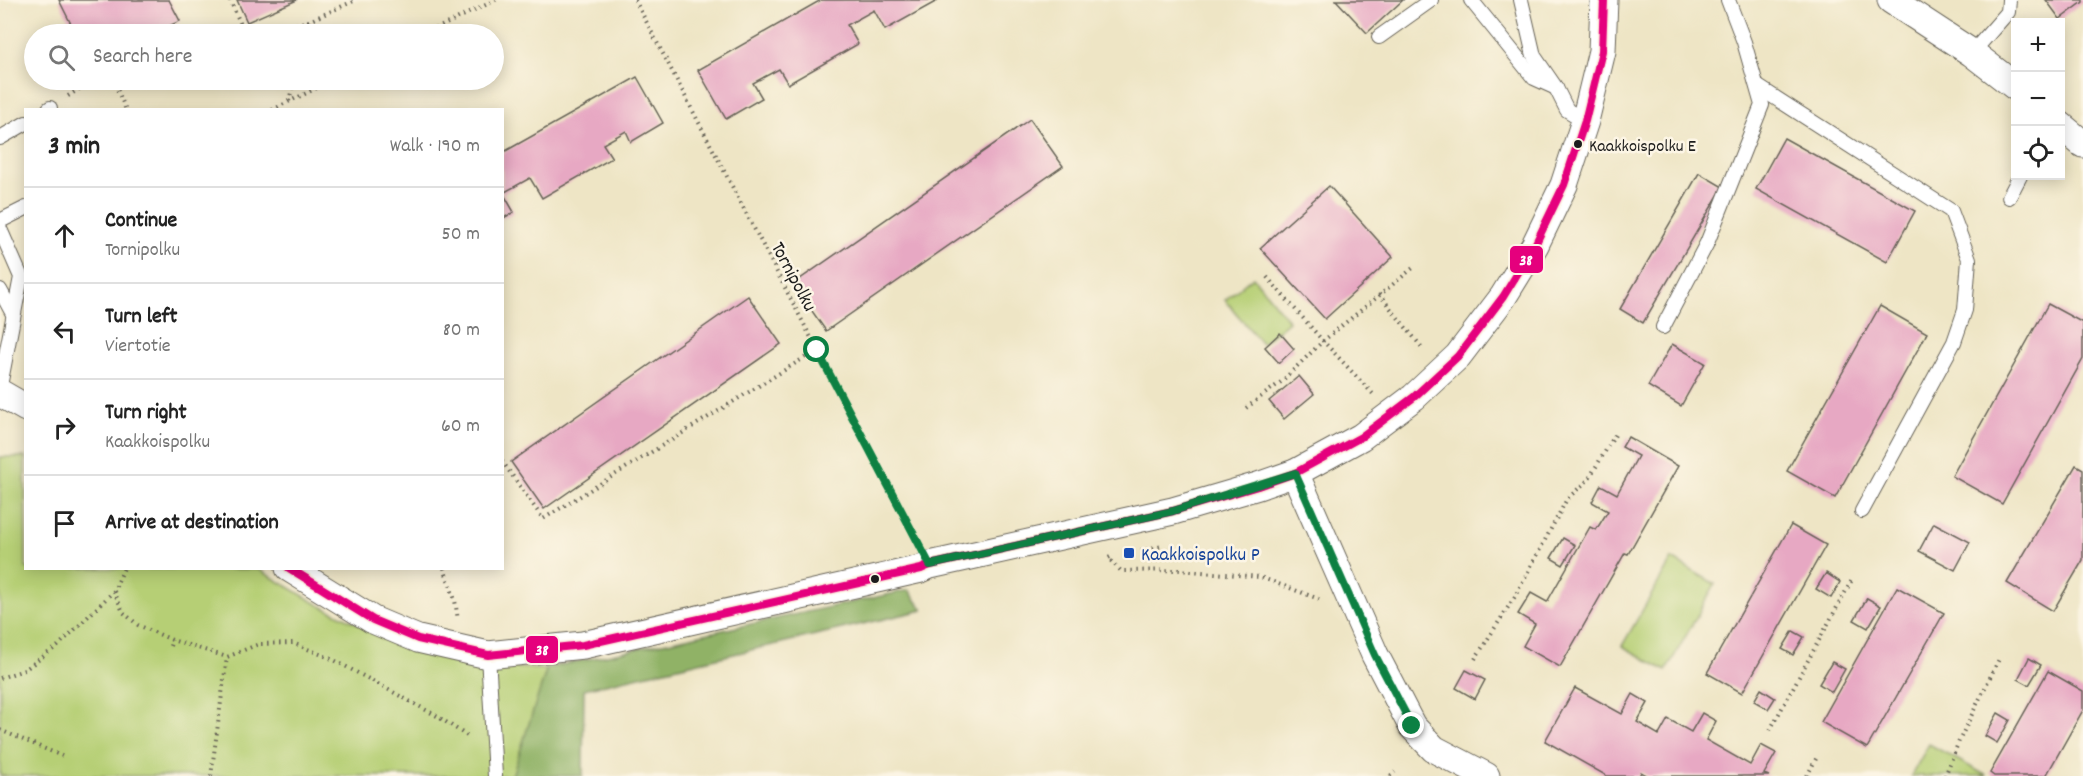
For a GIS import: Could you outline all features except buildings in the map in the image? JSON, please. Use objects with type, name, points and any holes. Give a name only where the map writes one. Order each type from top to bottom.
[{"type":"street","points":[[292,570],[373,620],[391,628],[418,639],[488,655],[583,645],[921,569],[930,565],[1173,511],[1295,473],[1361,437],[1414,397],[1458,356],[1503,297],[1535,244],[1564,185],[1602,51],[1604,0]]},
{"type":"street","points":[[1891,0],[1972,53],[2011,83]]},
{"type":"street","points":[[2062,126],[2083,144]]},
{"type":"street","points":[[0,393],[24,407]]},
{"type":"street","points":[[1295,473],[1375,655],[1412,726],[1434,749],[1486,776]]},
{"type":"lane","points":[[1379,38],[1431,0]]},
{"type":"lane","points":[[1471,0],[1534,78],[1556,88]]},
{"type":"lane","points":[[1521,0],[1534,56],[1556,88],[1567,110],[1584,121]]},
{"type":"lane","points":[[1663,327],[1707,243],[1762,105],[1728,0]]},
{"type":"lane","points":[[1972,53],[2008,12],[2009,0]]},
{"type":"lane","points":[[1757,86],[1952,211],[1969,259],[1965,310],[1954,342],[1862,511]]},
{"type":"lane","points":[[0,138],[24,124]]},
{"type":"lane","points":[[2009,197],[2018,180]]},
{"type":"lane","points":[[0,221],[24,209]]},
{"type":"lane","points":[[0,229],[21,277],[0,386]]},
{"type":"lane","points":[[0,290],[13,314]]},
{"type":"lane","points":[[488,655],[495,776]]},
{"type":"path","points":[[230,0],[241,24]]},
{"type":"path","points":[[297,24],[309,21],[356,0]]},
{"type":"path","points":[[446,24],[496,0]]},
{"type":"path","name":"Tornipolku","points":[[634,0],[930,565]]},
{"type":"path","points":[[51,108],[78,90]]},
{"type":"path","points":[[117,90],[125,108]]},
{"type":"path","points":[[288,101],[291,90]]},
{"type":"path","points":[[276,108],[312,90]]},
{"type":"path","points":[[1246,408],[1281,382],[1323,341],[1413,268]]},
{"type":"path","points":[[1267,277],[1374,396],[1366,402]]},
{"type":"path","points":[[1379,294],[1426,353],[1433,346]]},
{"type":"path","points":[[504,464],[543,519],[817,350]]},
{"type":"path","points":[[1474,659],[1514,598],[1567,499],[1588,480],[1615,435]]},
{"type":"path","points":[[1140,551],[1162,546]]},
{"type":"path","points":[[1114,556],[1108,558],[1120,571],[1179,570],[1260,577],[1328,603]]},
{"type":"path","points":[[0,678],[24,670],[58,646],[114,591],[123,570]]},
{"type":"path","points":[[445,570],[455,600],[458,623],[447,620]]},
{"type":"path","points":[[1770,730],[1853,578]]},
{"type":"path","points":[[114,591],[123,612],[138,625],[172,640],[227,657],[259,644],[293,643],[332,658],[418,706],[494,753]]},
{"type":"path","points":[[170,646],[172,640]]},
{"type":"path","points":[[211,776],[227,657]]},
{"type":"path","points":[[1945,776],[1959,741],[2000,657]]},
{"type":"path","points":[[0,730],[62,756]]},
{"type":"path","points":[[1807,776],[1818,755]]},
{"type":"path","points":[[1390,776],[1395,772]]},
{"type":"green space","points":[[1253,277],[1289,321],[1262,344],[1225,300]]},
{"type":"green space","points":[[0,457],[24,457],[24,570],[260,570],[319,605],[415,651],[481,665],[551,670],[545,776],[0,776]]},
{"type":"green space","points":[[1672,559],[1715,584],[1666,671],[1622,646]]},
{"type":"green space","points":[[909,590],[923,610],[584,689],[583,776],[512,776],[547,668]]},
{"type":"green space","points":[[1929,744],[1987,776],[1911,776]]},
{"type":"transit line","name":"38","points":[[292,570],[373,620],[418,639],[488,655],[583,645],[921,569],[930,565],[1173,511],[1295,473],[1361,437],[1414,397],[1458,356],[1503,297],[1535,245],[1564,185],[1585,121],[1602,51],[1604,0]]},
{"type":"place","name":"Kaakkoispolku E","points":[[1578,144]]},
{"type":"place","name":"Kaakkoispolku P","points":[[1129,553]]},
{"type":"route","points":[[817,350],[930,565],[1173,511],[1295,473],[1375,655],[1412,726]]}]
